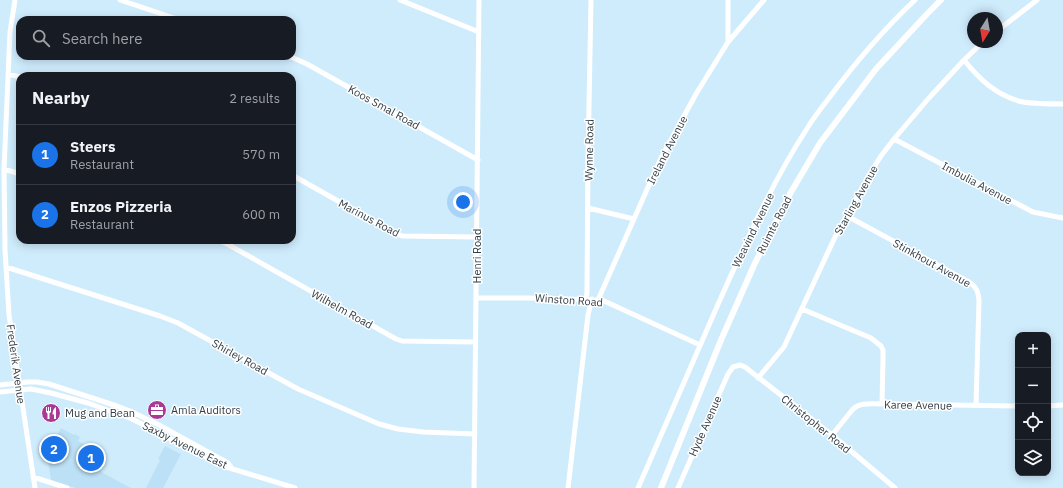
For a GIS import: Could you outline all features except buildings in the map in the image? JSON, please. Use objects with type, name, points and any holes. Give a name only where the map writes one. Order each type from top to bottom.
[{"type":"main road","name":"Ruimte Road","points":[[661,487],[724,333],[755,263],[791,192],[820,143],[876,69],[941,0]]},
{"type":"street","name":"Frederik Avenue","points":[[15,0],[10,32],[4,169],[4,220],[9,315],[35,488]]},
{"type":"street","points":[[120,0],[168,16]]},
{"type":"street","points":[[400,0],[479,32]]},
{"type":"street","name":"Henri Road","points":[[474,488],[480,0]]},
{"type":"street","name":"Wynne Road","points":[[589,299],[588,159],[591,0]]},
{"type":"street","points":[[728,0],[728,42]]},
{"type":"street","name":"Ireland Avenue","points":[[598,300],[661,158],[696,94],[728,42],[764,0]]},
{"type":"street","name":"Weavind Avenue","points":[[638,488],[761,210],[808,126],[843,78],[903,11],[915,0]]},
{"type":"street","points":[[1003,26],[1037,0]]},
{"type":"street","name":"Starling Avenue","points":[[758,378],[784,346],[834,237],[880,156],[928,99],[977,48]]},
{"type":"street","name":"Koos Smal Road","points":[[296,59],[478,160]]},
{"type":"street","points":[[964,60],[985,84],[997,92],[1011,98],[1029,102],[1063,104]]},
{"type":"street","points":[[8,74],[16,76]]},
{"type":"street","name":"Imbulia Avenue","points":[[894,139],[1033,212],[1063,218]]},
{"type":"street","points":[[4,169],[16,173]]},
{"type":"street","name":"Marinus Road","points":[[296,177],[402,236],[477,237]]},
{"type":"street","points":[[588,208],[634,219]]},
{"type":"street","name":"Stinkhout Avenue","points":[[847,216],[970,282],[976,287],[979,294],[979,300],[976,405]]},
{"type":"street","name":"Wilhelm Road","points":[[227,244],[396,339],[402,341],[475,342]]},
{"type":"street","name":"Shirley Road","points":[[6,267],[153,313],[178,323],[298,389],[379,424],[398,429],[423,432],[474,434]]},
{"type":"street","name":"Winston Road","points":[[476,298],[598,300],[609,303],[700,345]]},
{"type":"street","points":[[568,488],[589,299]]},
{"type":"street","points":[[802,309],[871,338],[881,346],[883,350],[882,404]]},
{"type":"street","name":"Christopher Road","points":[[735,366],[745,367],[832,435],[895,488]]},
{"type":"street","name":"Hyde Avenue","points":[[678,488],[728,374],[735,366]]},
{"type":"street","name":"Saxby Avenue East","points":[[0,385],[28,382],[49,384],[130,411],[223,460],[232,468]]},
{"type":"street","name":"Saxby Avenue East","points":[[0,392],[31,389],[88,403],[137,422],[223,466],[295,488]]},
{"type":"street","name":"Karee Avenue","points":[[832,435],[853,409],[864,404],[1015,406]]},
{"type":"street","points":[[1051,406],[1063,405]]},
{"type":"street","points":[[33,477],[67,488]]},
{"type":"shaded area","points":[[61,428],[80,437],[78,441],[98,452],[101,472],[131,488],[76,488],[51,480],[47,454]]},
{"type":"shaded area","points":[[165,446],[181,454],[163,488],[146,488],[160,460],[158,459]]},
{"type":"place","name":"Amla Auditors","points":[[157,410]]},
{"type":"place","name":"Mug and Bean","points":[[51,413]]},
{"type":"place","name":"Enzos Pizzeria","points":[[54,449]]},
{"type":"place","name":"Steers","points":[[91,458]]}]
